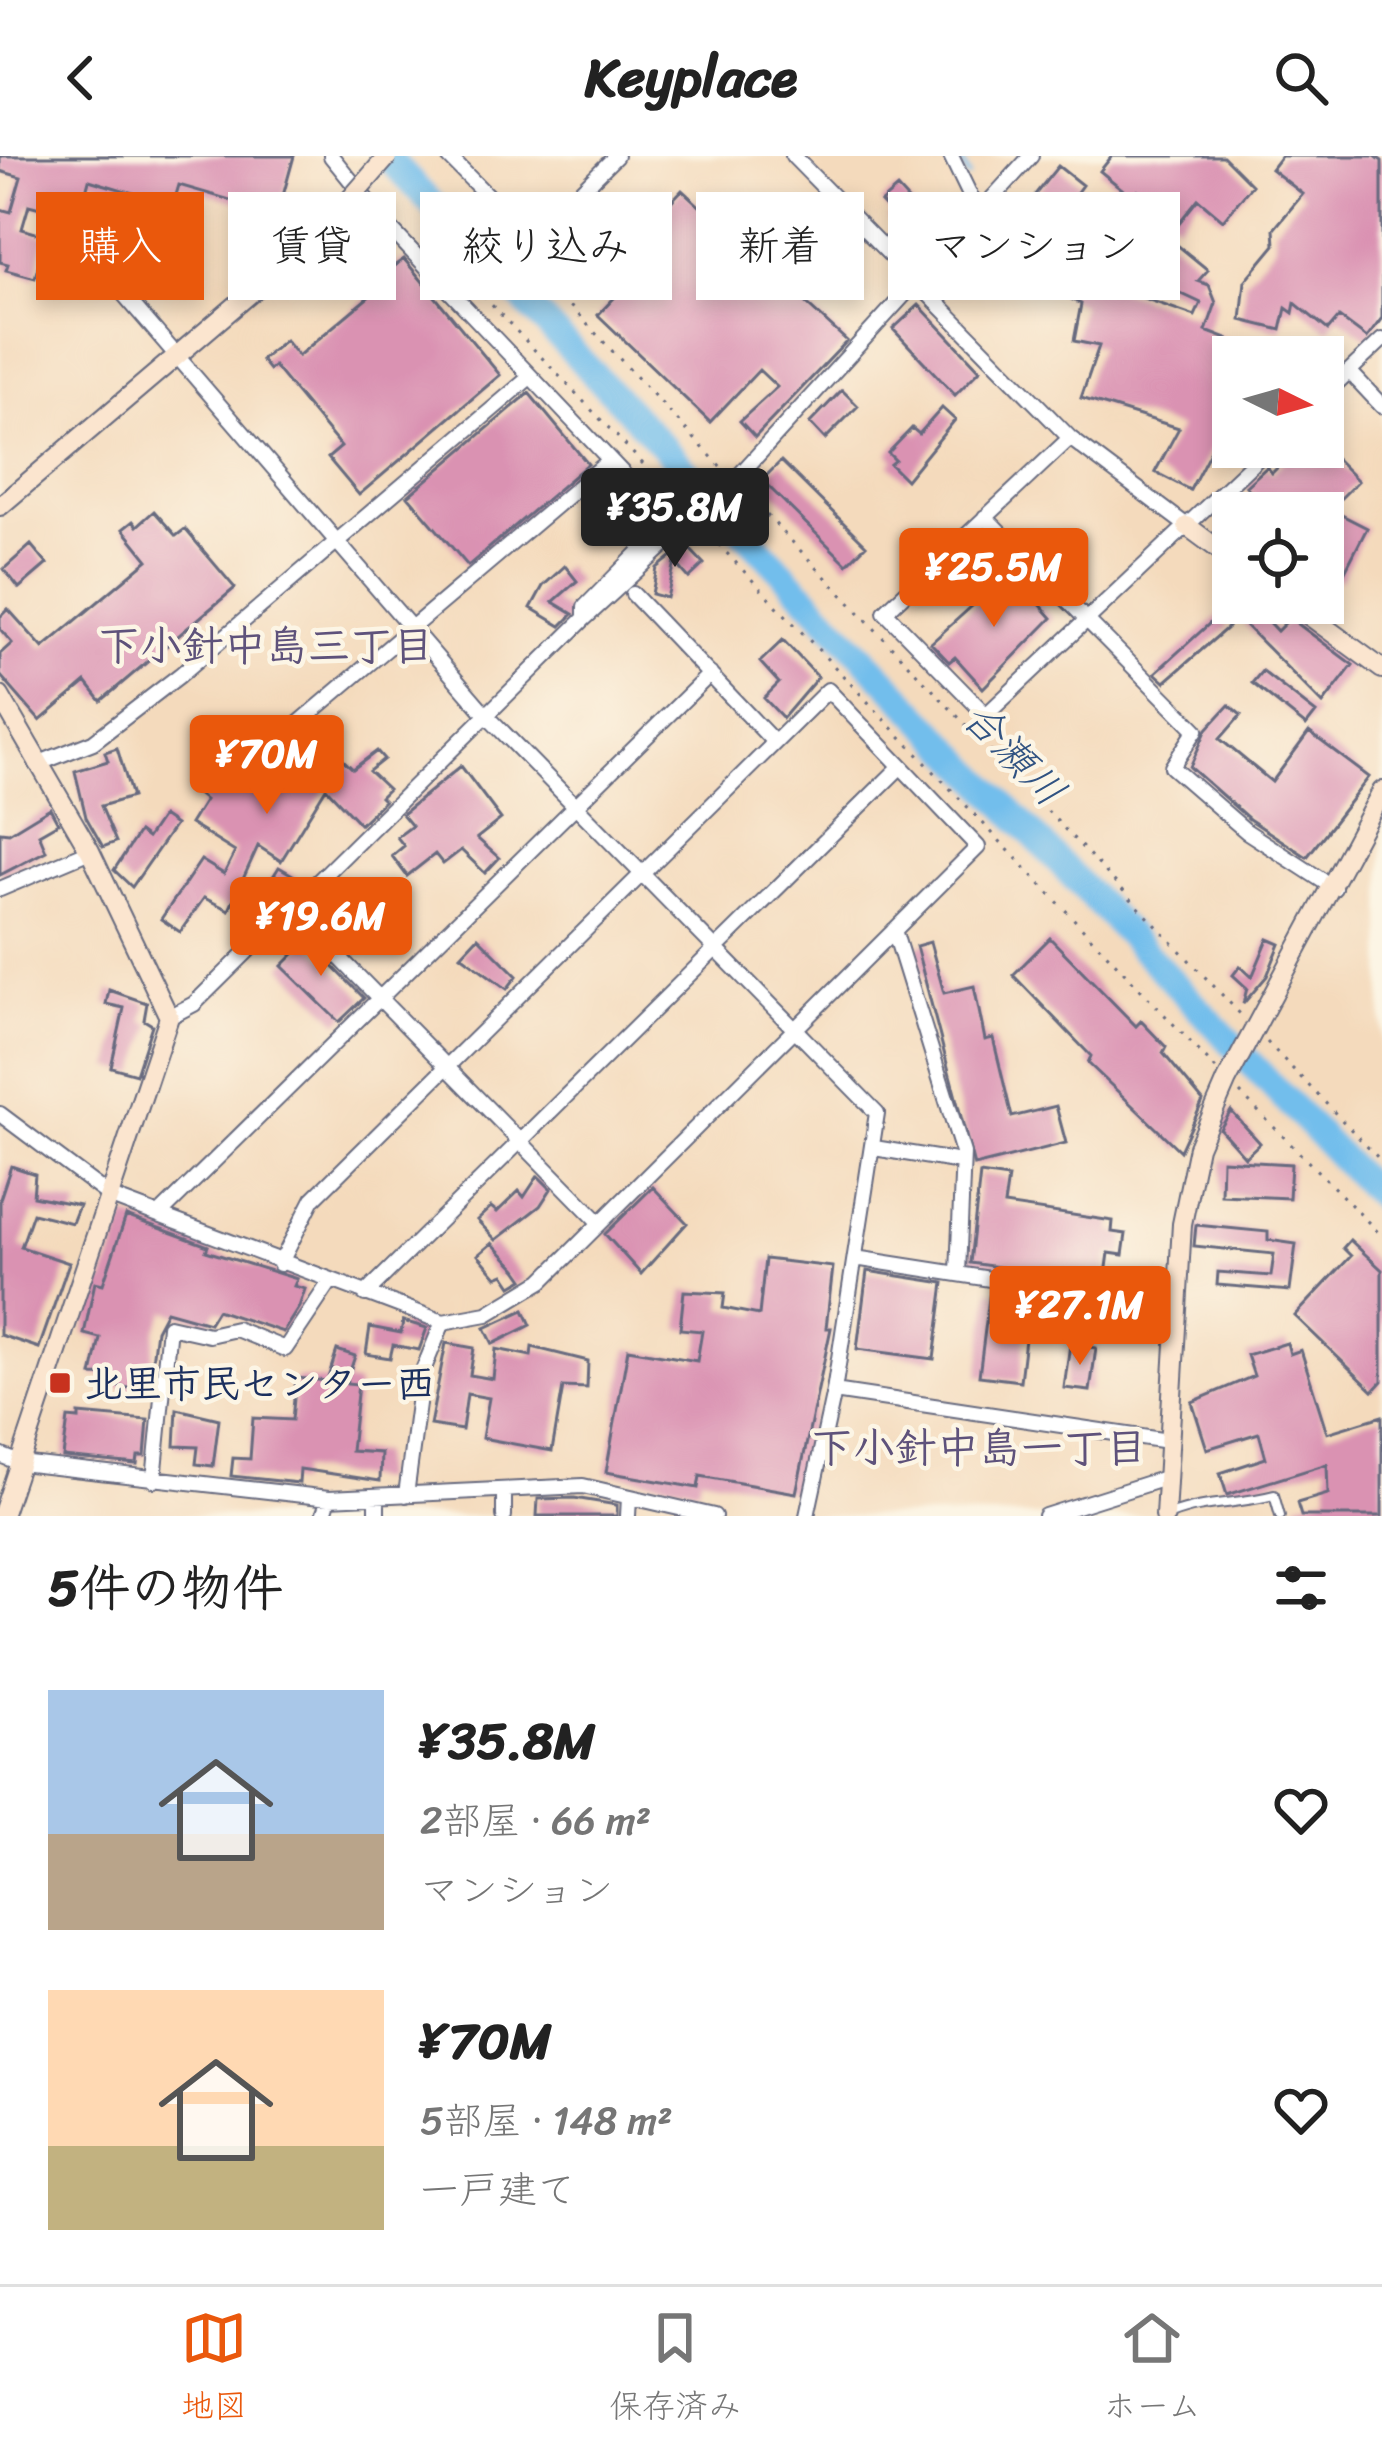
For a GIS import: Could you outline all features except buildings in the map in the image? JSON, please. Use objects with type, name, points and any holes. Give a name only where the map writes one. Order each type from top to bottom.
[{"type":"street","points":[[332,156],[386,224],[669,522],[585,607],[585,618]]},
{"type":"street","points":[[0,506],[319,235],[388,156]]},
{"type":"street","points":[[448,156],[531,240],[615,156]]},
{"type":"street","points":[[793,156],[888,253]]},
{"type":"street","points":[[951,156],[968,192]]},
{"type":"street","points":[[999,192],[1031,156]]},
{"type":"street","points":[[129,300],[488,717],[877,1112],[834,1391],[807,1516]]},
{"type":"street","points":[[169,1017],[194,1004],[585,618],[734,481],[903,300]]},
{"type":"street","points":[[934,300],[1070,438],[1212,545]]},
{"type":"street","points":[[1344,376],[1382,340]]},
{"type":"street","points":[[1349,371],[1382,406]]},
{"type":"street","points":[[38,764],[93,742],[530,377]]},
{"type":"street","points":[[1070,438],[886,613],[986,716],[1248,468]]},
{"type":"street","points":[[273,745],[610,460]]},
{"type":"street","points":[[985,518],[1196,730],[1172,767],[1246,831],[1334,888]]},
{"type":"street","points":[[634,594],[774,742]]},
{"type":"street","points":[[1321,624],[1382,669]]},
{"type":"street","points":[[160,1214],[710,674]]},
{"type":"street","points":[[0,1114],[111,1197],[280,1264],[442,1322],[487,1314],[542,1281],[978,847],[828,690],[313,1199],[280,1264]]},
{"type":"street","points":[[0,696],[90,851],[169,1017],[2,1516]]},
{"type":"street","points":[[364,1294],[900,767]]},
{"type":"street","points":[[1166,1516],[1187,1190],[1198,1147],[1227,1080],[1382,791]]},
{"type":"street","points":[[0,889],[90,851]]},
{"type":"street","points":[[291,908],[524,1140],[598,1221]]},
{"type":"street","points":[[893,930],[964,1153],[958,1273]]},
{"type":"street","points":[[874,1148],[961,1162]]},
{"type":"street","points":[[855,1258],[1177,1308]]},
{"type":"street","points":[[154,1480],[169,1326],[209,1335],[236,1329],[285,1349],[330,1282]]},
{"type":"street","points":[[406,1495],[422,1373],[442,1322]]},
{"type":"street","points":[[834,1391],[1168,1441]]},
{"type":"street","points":[[0,1454],[20,1463],[329,1498],[583,1486],[714,1516]]},
{"type":"street","points":[[1045,1516],[1165,1478]]},
{"type":"street","points":[[504,1492],[504,1516]]},
{"type":"street","points":[[377,1496],[377,1516]]},
{"type":"street","points":[[628,1516],[629,1497]]},
{"type":"street","points":[[323,1516],[329,1498]]},
{"type":"lane","points":[[1166,1516],[1204,1502],[1228,1508],[1274,1495],[1280,1516]]},
{"type":"path","points":[[487,300],[1227,1080],[1382,1236]]},
{"type":"path","points":[[561,300],[1382,1162]]},
{"type":"waterway","name":"合瀬川","points":[[386,156],[1382,1201]]},
{"type":"waterway","points":[[959,156],[969,177]]},
{"type":"place","name":"北里市民センター西","points":[[60,1383]]},
{"type":"district","name":"下小針中島三丁目","points":[[266,646]]},
{"type":"district","name":"下小針中島一丁目","points":[[979,1448]]}]
